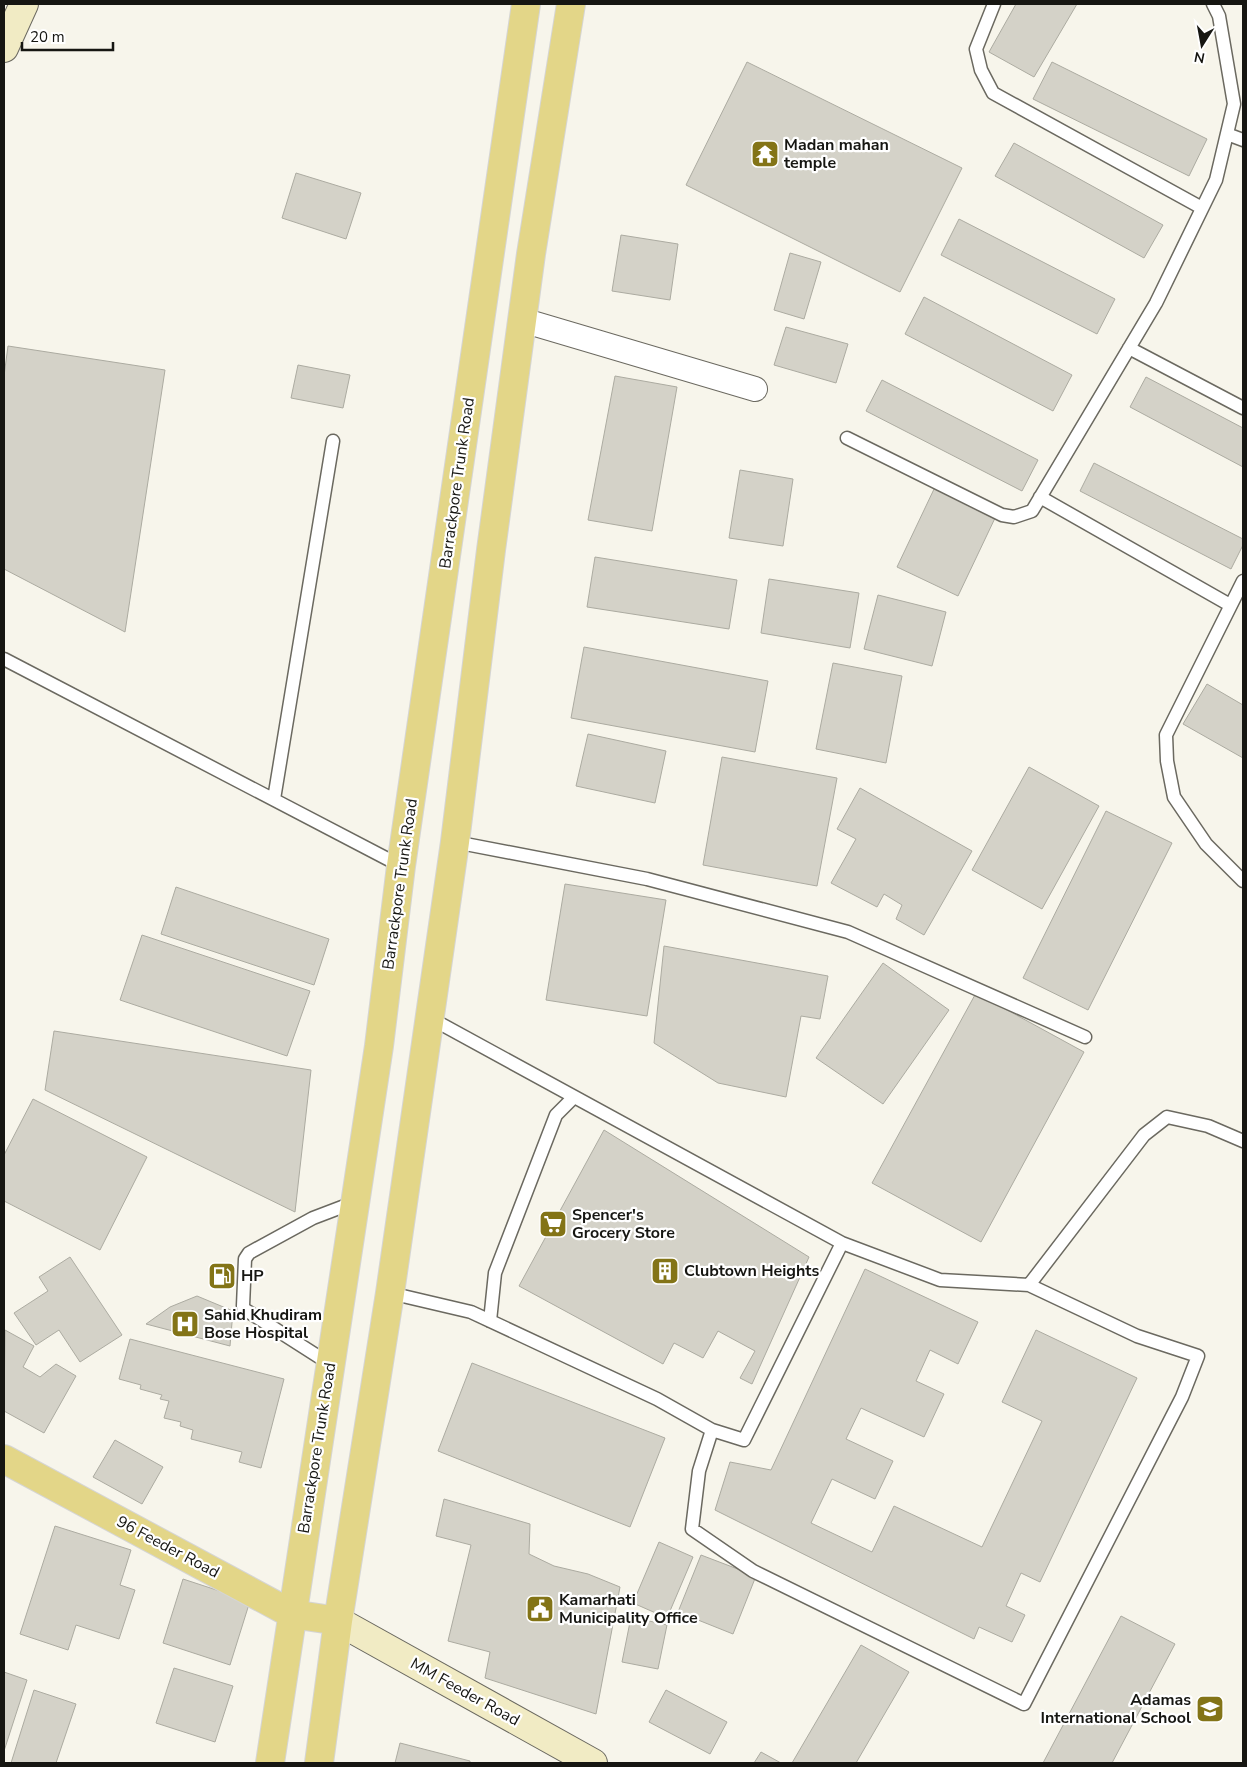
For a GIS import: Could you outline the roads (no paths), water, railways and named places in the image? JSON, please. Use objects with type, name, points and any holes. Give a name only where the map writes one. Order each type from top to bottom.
[{"type":"main road","name":"Barrackpore Trunk Road","points":[[270,1763],[379,1046],[401,866],[526,4]]},
{"type":"main road","points":[[319,1763],[338,1621],[390,1293],[430,1018],[455,842],[531,254],[571,4]]},
{"type":"main road","name":"96 Feeder Road","points":[[4,1459],[292,1614],[338,1621]]},
{"type":"street","points":[[4,48],[24,4]]},
{"type":"street","points":[[522,320],[755,389]]},
{"type":"street","name":"MM Feeder Road","points":[[338,1621],[593,1763]]},
{"type":"lane","points":[[994,4],[976,49],[981,70],[994,93],[1202,208]]},
{"type":"lane","points":[[847,438],[1002,515],[1014,517],[1032,511],[1156,303],[1216,180],[1234,104],[1220,16],[1212,4]]},
{"type":"lane","points":[[1227,134],[1243,140]]},
{"type":"lane","points":[[1129,348],[1243,408]]},
{"type":"lane","points":[[274,800],[333,441]]},
{"type":"lane","points":[[1040,497],[1230,605]]},
{"type":"lane","points":[[1243,581],[1166,735],[1167,761],[1174,797],[1206,844],[1243,881]]},
{"type":"lane","points":[[4,659],[401,866]]},
{"type":"lane","points":[[455,842],[647,879],[848,932],[1084,1037]]},
{"type":"lane","points":[[430,1018],[842,1243],[940,1280],[1029,1285],[1137,1336],[1198,1356],[1182,1397],[1024,1704],[753,1571],[692,1529],[698,1471],[712,1430]]},
{"type":"lane","points":[[490,1321],[495,1274],[556,1115],[574,1097]]},
{"type":"lane","points":[[1029,1285],[1144,1135],[1166,1117],[1208,1126],[1243,1141]]},
{"type":"lane","points":[[330,1364],[244,1309],[245,1259],[249,1253],[296,1227],[355,1202]]},
{"type":"lane","points":[[390,1293],[471,1312],[657,1399],[712,1430],[744,1440],[842,1243]]},
{"type":"place","name":"Madan mahan temple","points":[[765,154]]},
{"type":"place","name":"Spencer's Grocery Store","points":[[553,1224]]},
{"type":"place","name":"Clubtown Heights","points":[[665,1271]]},
{"type":"place","name":"HP","points":[[222,1276]]},
{"type":"place","name":"Sahid Khudiram Bose Hospital","points":[[185,1324]]},
{"type":"place","name":"Kamarhati Municipality Office","points":[[540,1609]]},
{"type":"place","name":"Adamas International School","points":[[1210,1709]]}]
